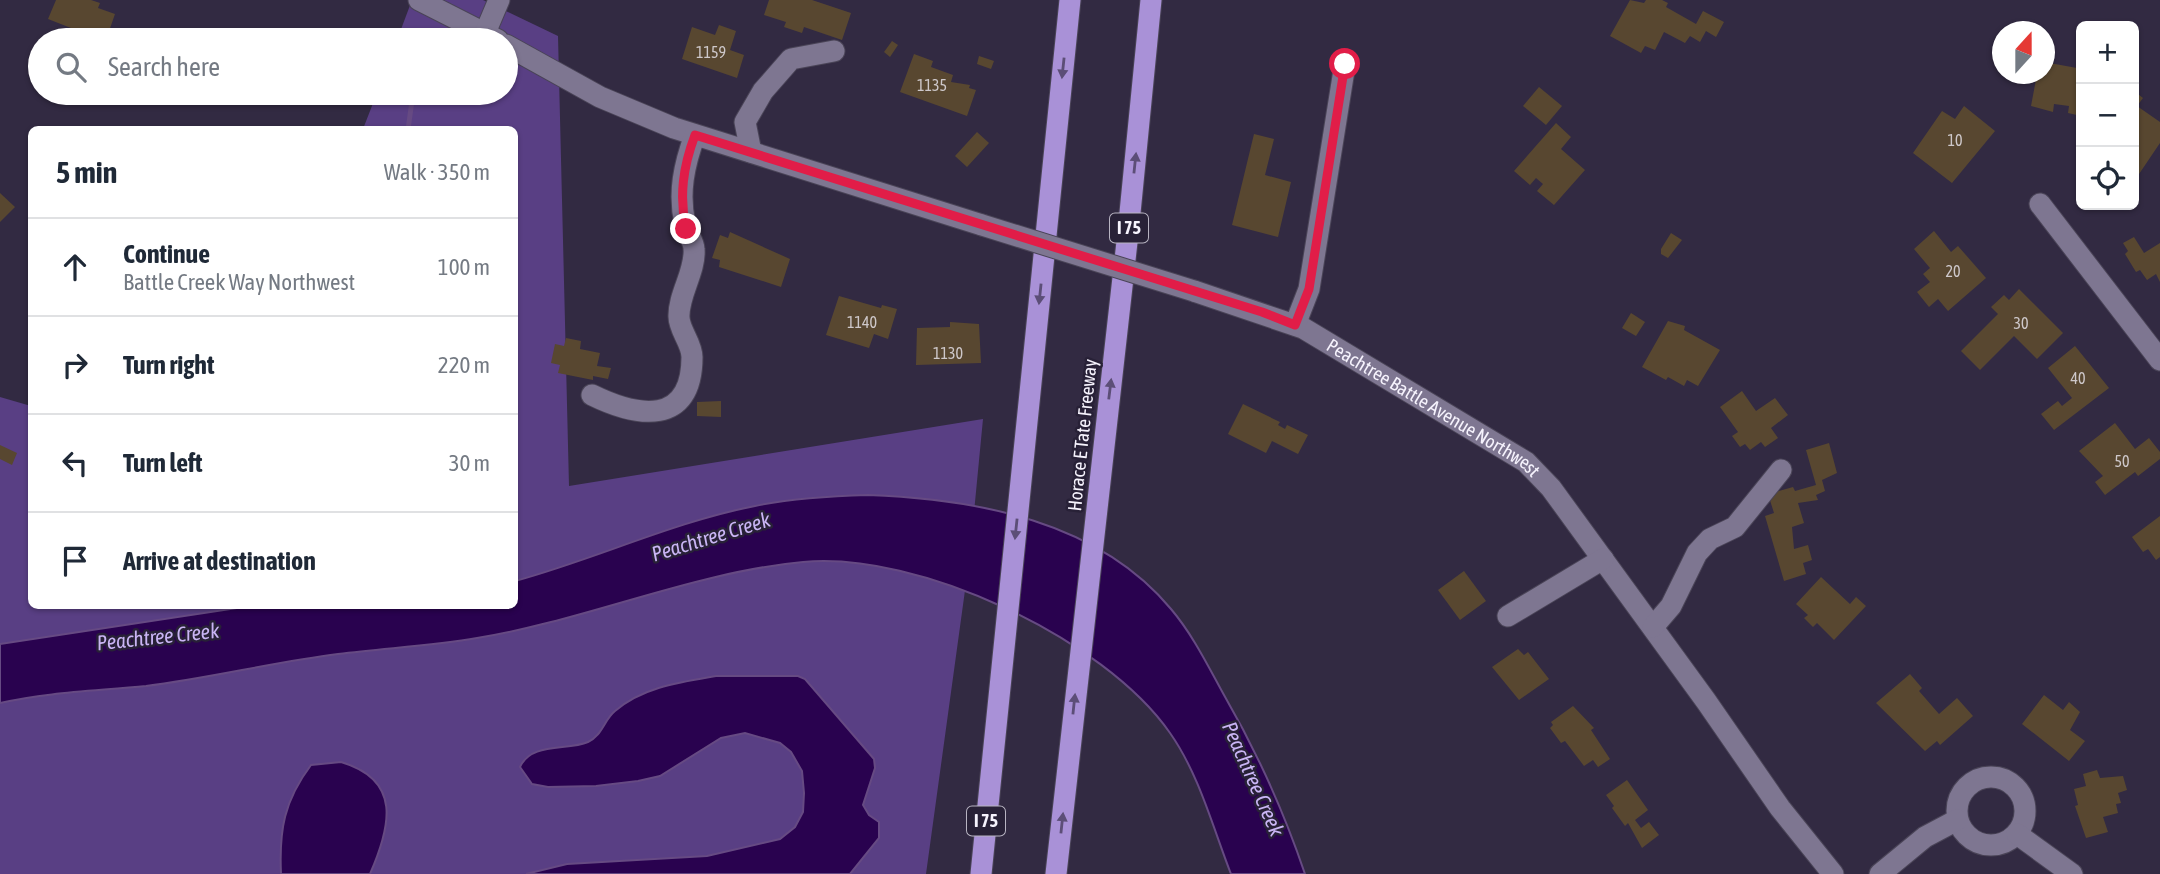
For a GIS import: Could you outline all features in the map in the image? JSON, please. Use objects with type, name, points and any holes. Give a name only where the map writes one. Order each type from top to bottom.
[{"type":"highway","name":"I 75","points":[[981,874],[1070,0]]},
{"type":"highway","name":"Horace E Tate Freeway","points":[[1056,874],[1151,0]]},
{"type":"street","points":[[419,0],[473,28]]},
{"type":"street","points":[[493,28],[499,0]]},
{"type":"street","points":[[751,152],[745,122],[763,91],[791,59],[834,51]]},
{"type":"street","name":"Peachtree Battle Avenue Northwest","points":[[518,52],[600,96],[695,135],[1295,325],[1526,462],[1551,488],[1653,627],[1780,808],[1820,870]]},
{"type":"street","points":[[1295,325],[1309,289],[1345,64]]},
{"type":"street","points":[[592,395],[639,413],[658,413],[672,405],[686,389],[693,356],[678,317],[695,249],[686,229],[681,207],[683,177],[695,135]]},
{"type":"street","points":[[2039,204],[2160,359]]},
{"type":"street","points":[[1653,627],[1671,606],[1697,552],[1710,539],[1735,527],[1781,470]]},
{"type":"street","points":[[1508,615],[1602,559]]},
{"type":"street","points":[[1987,776],[2010,781],[2024,800],[2023,823],[2017,834],[2009,840],[1989,845],[1969,837],[1957,820],[1956,808],[1966,787],[1987,776]]},
{"type":"street","points":[[1880,874],[1925,837],[1957,820]]},
{"type":"street","points":[[2017,834],[2072,874]]},
{"type":"shaded area","points":[[412,0],[483,0],[558,36],[569,486],[983,419],[970,554],[926,874],[0,874],[0,397],[28,405],[28,609],[518,609],[518,126],[364,126],[372,105],[518,105],[518,28],[402,28]]},
{"type":"water","name":"Peachtree Creek","points":[[826,497],[909,497],[951,502],[1033,520],[1072,535],[1108,555],[1141,579],[1179,619],[1206,662],[1248,738],[1288,828],[1305,874],[1231,874],[1205,802],[1180,749],[1140,698],[1101,665],[1055,634],[1005,608],[952,586],[900,571],[849,562],[803,562],[762,567],[559,620],[477,638],[290,661],[170,683],[54,694],[0,703],[0,644],[230,609],[518,609],[518,580],[694,521],[755,506]]},
{"type":"water","points":[[716,676],[798,676],[805,679],[874,759],[875,768],[863,805],[869,815],[879,822],[879,838],[850,874],[526,874],[567,864],[707,856],[780,839],[795,827],[803,812],[802,771],[791,752],[780,743],[745,733],[721,738],[660,776],[638,781],[596,786],[548,787],[532,784],[520,767],[525,759],[541,750],[580,745],[593,739],[615,711],[638,696],[663,687]]},
{"type":"water","points":[[341,762],[361,770],[374,780],[383,793],[386,822],[383,839],[370,874],[281,874],[282,830],[295,791],[311,765]]},
{"type":"building","points":[[56,0],[91,0],[100,3],[98,8],[115,14],[110,28],[71,28],[48,19]]},
{"type":"building","points":[[769,0],[812,0],[851,13],[842,40],[804,27],[802,33],[784,27],[786,22],[764,15]]},
{"type":"building","points":[[1630,0],[1644,3],[1646,0],[1662,0],[1668,3],[1666,7],[1696,24],[1703,11],[1724,22],[1716,37],[1706,31],[1700,42],[1690,36],[1685,43],[1664,32],[1655,50],[1645,46],[1641,53],[1610,36]]},
{"type":"building","points":[[719,25],[736,31],[730,50],[744,55],[737,78],[682,59],[692,27],[715,35]]},
{"type":"building","points":[[892,41],[898,45],[890,57],[884,52]]},
{"type":"building","points":[[914,54],[933,61],[931,67],[953,75],[951,82],[970,85],[969,88],[976,90],[967,116],[900,92]]},
{"type":"building","points":[[979,56],[994,61],[991,69],[977,64]]},
{"type":"building","points":[[2055,64],[2076,68],[2076,115],[2068,113],[2069,106],[2054,104],[2053,112],[2031,106],[2035,84],[2055,84]]},
{"type":"building","points":[[1539,87],[1562,106],[1546,125],[1523,106]]},
{"type":"building","points":[[1964,106],[1995,131],[1952,183],[1913,153],[1942,111],[1955,119]]},
{"type":"building","points":[[2139,107],[2160,122],[2160,143],[2139,174]]},
{"type":"building","points":[[1556,123],[1571,137],[1561,149],[1585,170],[1554,205],[1537,191],[1543,184],[1536,178],[1530,185],[1514,171]]},
{"type":"building","points":[[977,132],[989,143],[967,167],[955,156]]},
{"type":"building","points":[[1254,134],[1274,139],[1265,175],[1291,182],[1278,237],[1232,225]]},
{"type":"building","points":[[0,193],[15,207],[0,222]]},
{"type":"building","points":[[1934,231],[1951,252],[1958,246],[1986,278],[1948,311],[1938,299],[1929,307],[1917,292],[1930,282],[1923,274],[1930,268],[1914,249]]},
{"type":"building","points":[[730,232],[790,259],[781,287],[719,267],[720,260],[712,258],[720,235],[728,238]]},
{"type":"building","points":[[1671,233],[1682,240],[1668,258],[1661,254],[1661,249]]},
{"type":"building","points":[[2134,237],[2144,253],[2160,243],[2160,282],[2156,274],[2147,280],[2140,270],[2136,272],[2125,254],[2128,251],[2123,243]]},
{"type":"building","points":[[2019,289],[2063,333],[2037,359],[2014,336],[1980,370],[1961,351],[1998,314],[1991,307],[2004,295],[2009,300]]},
{"type":"building","points":[[839,296],[881,308],[882,305],[897,309],[888,339],[874,334],[869,348],[826,335]]},
{"type":"building","points":[[1631,313],[1645,322],[1636,336],[1622,328]]},
{"type":"building","points":[[1668,321],[1685,326],[1684,330],[1720,350],[1698,386],[1687,380],[1684,386],[1668,377],[1666,380],[1642,367]]},
{"type":"building","points":[[950,322],[979,324],[981,363],[916,365],[917,328],[950,327]]},
{"type":"building","points":[[566,338],[581,341],[580,349],[600,353],[597,366],[611,368],[608,379],[593,376],[593,380],[558,373],[560,365],[551,363],[555,344],[564,346]]},
{"type":"building","points":[[2075,346],[2109,388],[2054,430],[2041,414],[2058,401],[2062,406],[2072,398],[2048,368]]},
{"type":"building","points":[[1742,391],[1756,411],[1775,398],[1788,415],[1771,428],[1778,438],[1765,447],[1761,442],[1750,450],[1745,444],[1740,447],[1732,436],[1738,432],[1720,407]]},
{"type":"building","points":[[721,401],[721,417],[697,416],[697,402]]},
{"type":"building","points":[[1243,404],[1280,422],[1278,425],[1285,429],[1287,425],[1308,435],[1298,454],[1272,441],[1266,453],[1228,434]]},
{"type":"building","points":[[2115,423],[2135,449],[2149,438],[2160,452],[2160,459],[2138,476],[2135,472],[2105,495],[2095,482],[2103,476],[2079,451]]},
{"type":"building","points":[[1829,443],[1837,473],[1822,480],[1825,491],[1816,495],[1818,500],[1798,503],[1804,523],[1792,527],[1794,549],[1808,545],[1812,560],[1803,563],[1806,574],[1784,581],[1765,516],[1774,513],[1768,494],[1793,487],[1795,491],[1816,485],[1806,450]]},
{"type":"building","points":[[0,445],[17,453],[12,465],[0,459]]},
{"type":"building","points":[[2160,516],[2160,557],[2156,560],[2148,549],[2143,552],[2132,537]]},
{"type":"building","points":[[1464,571],[1486,601],[1460,620],[1438,590]]},
{"type":"building","points":[[1821,577],[1850,604],[1856,597],[1866,606],[1834,640],[1817,623],[1813,627],[1804,618],[1808,615],[1796,604]]},
{"type":"building","points":[[1518,649],[1524,655],[1528,652],[1549,679],[1519,700],[1492,667]]},
{"type":"building","points":[[1910,674],[1922,688],[1919,691],[1939,714],[1957,698],[1973,716],[1940,745],[1937,741],[1925,751],[1876,703]]},
{"type":"building","points":[[2044,695],[2063,710],[2069,702],[2080,712],[2070,730],[2085,741],[2069,761],[2022,724]]},
{"type":"building","points":[[1573,706],[1594,728],[1591,730],[1610,759],[1598,767],[1593,760],[1584,766],[1565,741],[1561,743],[1550,728],[1553,725],[1551,722]]},
{"type":"building","points":[[2097,770],[2100,778],[2123,776],[2127,790],[2118,793],[2121,803],[2116,804],[2118,813],[2103,817],[2108,832],[2086,838],[2075,806],[2078,805],[2074,789],[2086,786],[2083,774]]},
{"type":"building","points":[[1627,780],[1648,810],[1635,820],[1641,828],[1649,822],[1659,835],[1642,848],[1628,823],[1625,826],[1606,795]]},
{"type":"waterway","points":[[409,126],[411,105]]},
{"type":"route","points":[[686,229],[681,207],[683,177],[695,135],[1262,312],[1295,325],[1309,289],[1328,186],[1345,64]]}]
